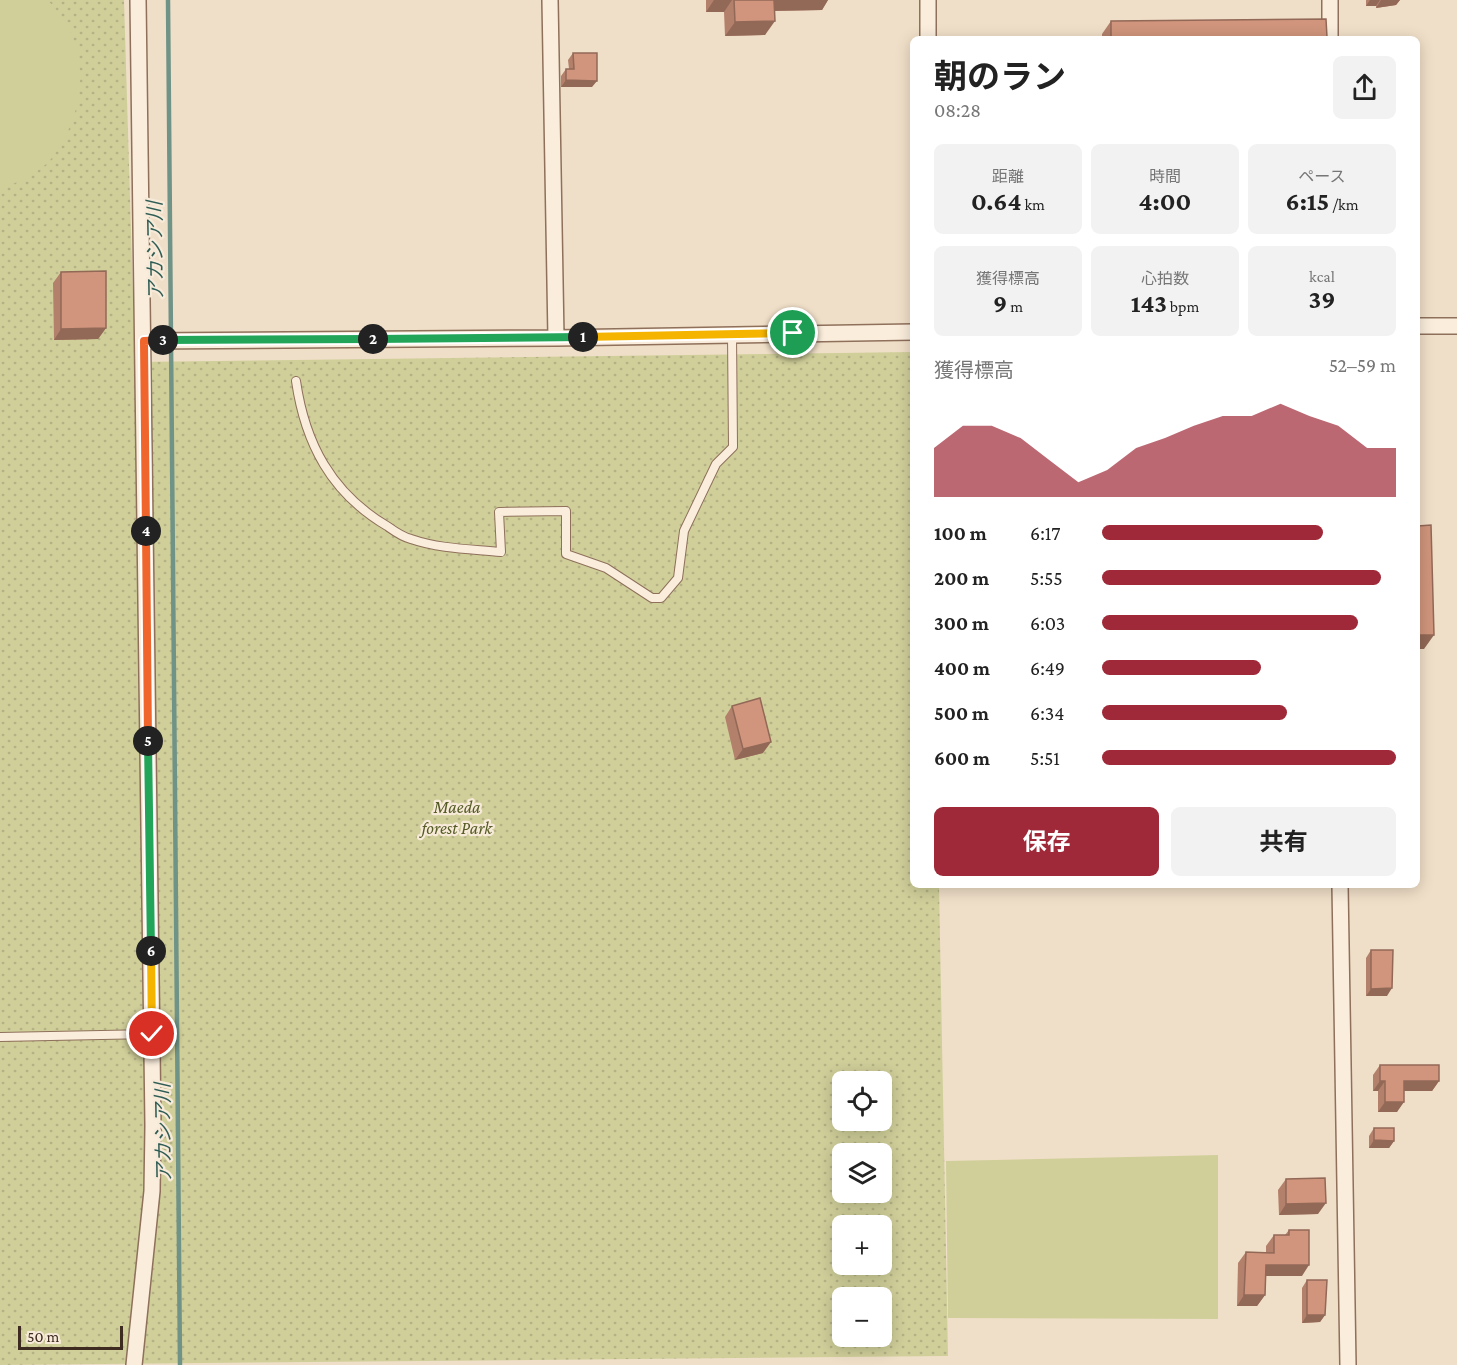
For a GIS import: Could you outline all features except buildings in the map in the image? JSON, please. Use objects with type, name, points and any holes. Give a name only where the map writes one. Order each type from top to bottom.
[{"type":"street","points":[[134,1365],[152,1191],[148,341],[138,0]]},
{"type":"street","points":[[550,0],[556,338]]},
{"type":"street","points":[[928,0],[928,36]]},
{"type":"street","points":[[1330,0],[1330,36]]},
{"type":"street","points":[[1420,327],[1457,326]]},
{"type":"street","points":[[148,341],[910,332]]},
{"type":"street","points":[[1340,888],[1348,1365]]},
{"type":"lane","points":[[296,381],[301,411],[314,450],[345,494],[370,516],[408,539],[438,546],[501,552],[499,512],[566,511],[566,554],[606,568],[652,598],[661,598],[678,578],[684,531],[716,464],[733,447],[732,334]]},
{"type":"lane","points":[[0,1037],[152,1034]]},
{"type":"green space","name":"Maeda forest Park","points":[[0,0],[124,0],[135,362],[910,352],[910,888],[939,888],[948,1356],[0,1365]]},
{"type":"green space","points":[[0,0],[46,0],[51,4],[73,37],[80,73],[76,110],[70,127],[51,159],[34,173],[0,189]]},
{"type":"green space","points":[[1218,1155],[1218,1319],[948,1318],[946,1161]]},
{"type":"waterway","name":"アカシア川","points":[[168,0],[180,1365]]},
{"type":"route","points":[[152,1034],[144,341],[556,338],[793,333]]}]
